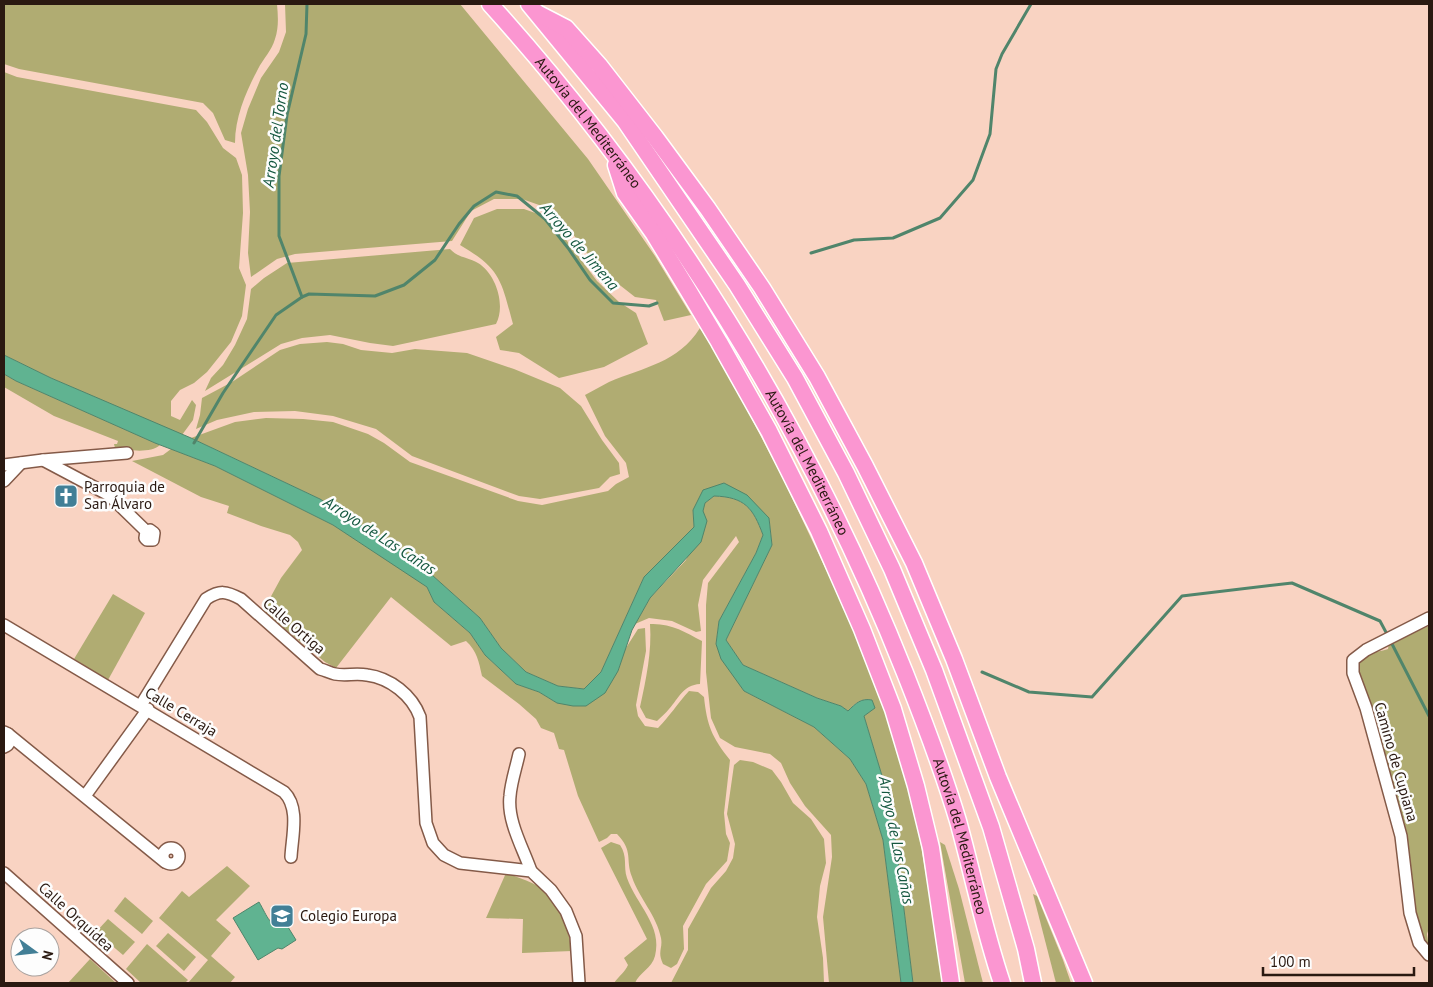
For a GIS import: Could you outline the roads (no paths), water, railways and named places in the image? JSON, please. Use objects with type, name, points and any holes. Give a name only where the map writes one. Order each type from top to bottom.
[{"type":"highway","name":"Autovía del Mediterráneo","points":[[490,4],[522,39],[613,153],[689,261],[732,328],[770,393],[841,529],[877,605],[905,673],[957,820],[999,978]]},
{"type":"highway","name":"Autovía del Mediterráneo","points":[[533,8],[626,120],[737,285],[795,378],[846,473],[892,569],[934,670],[991,828],[1034,983]]},
{"type":"highway","points":[[533,8],[566,28],[599,65],[708,209],[756,280],[817,377],[914,563],[954,659],[1005,794],[1084,983]]},
{"type":"highway","points":[[613,153],[625,193],[654,234],[688,290],[769,431],[818,531],[862,629],[893,709],[916,786],[931,848],[951,983]]},
{"type":"street","points":[[4,465],[127,453]]},
{"type":"street","points":[[43,460],[109,495],[146,531]]},
{"type":"street","points":[[4,481],[21,463]]},
{"type":"street","name":"Calle Ortiga","points":[[84,796],[144,707],[206,599],[216,592],[230,593],[242,599],[320,669],[335,674],[368,675],[403,691],[411,699],[420,717],[422,726],[426,823],[433,843],[444,855],[460,863],[531,871]]},
{"type":"street","name":"Camino de Cupiana","points":[[1429,618],[1366,650],[1353,660],[1353,673],[1366,708],[1401,836],[1410,913],[1419,943],[1429,955]]},
{"type":"street","name":"Calle Cerraja","points":[[4,625],[284,792],[290,798],[294,810],[291,857]]},
{"type":"street","points":[[6,733],[165,862]]},
{"type":"street","points":[[4,747],[10,741],[6,733]]},
{"type":"street","points":[[519,754],[510,796],[512,821],[531,871],[551,890],[566,911],[576,936],[579,983]]},
{"type":"street","name":"Calle Orquídea","points":[[4,873],[128,983]]},
{"type":"waterway","name":"Arroyo del Torno","points":[[302,297],[279,236],[279,176],[287,115],[306,34],[307,4]]},
{"type":"waterway","name":"Arroyo de Jimena","points":[[811,253],[854,240],[893,238],[940,218],[973,180],[990,134],[996,69],[1002,54],[1031,4]]},
{"type":"waterway","name":"Arroyo de Jimena","points":[[194,443],[223,393],[276,315],[309,294],[375,296],[404,285],[435,260],[459,224],[474,206],[496,192],[517,196],[545,219],[590,280],[613,303],[649,306],[657,303]]},
{"type":"waterway","points":[[982,672],[1029,692],[1092,697],[1182,596],[1292,583],[1380,621],[1388,636]]},
{"type":"waterway","points":[[1391,642],[1429,716]]},
{"type":"place","name":"Parroquia de San Álvaro","points":[[66,496]]},
{"type":"place","name":"Colegio Europa","points":[[282,916]]},
{"type":"water label","name":"Arroyo de Las Cañas","points":[[380,535]]},
{"type":"water label","name":"Arroyo de Las Cañas","points":[[897,840]]}]
